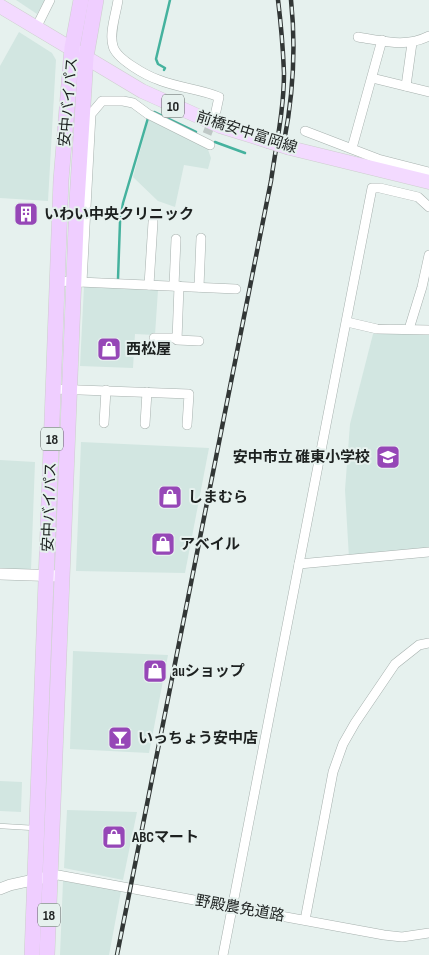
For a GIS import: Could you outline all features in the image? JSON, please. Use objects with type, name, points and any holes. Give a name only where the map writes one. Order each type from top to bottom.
[{"type":"highway","name":"安中バイパス","points":[[47,955],[50,876],[54,576],[53,389],[61,180],[72,48],[81,0]]},
{"type":"highway","name":"安中バイパス","points":[[32,955],[37,828],[54,576],[78,282],[86,126],[86,57],[96,0]]},
{"type":"main road","name":"前橋安中富岡線","points":[[0,7],[142,91],[220,126],[290,148],[428,182]]},
{"type":"street","points":[[36,28],[50,0]]},
{"type":"street","points":[[118,0],[112,34],[113,47],[123,60],[148,76],[160,81],[202,90],[219,97],[216,111]]},
{"type":"street","points":[[358,36],[404,44],[429,36]]},
{"type":"street","points":[[352,148],[382,40]]},
{"type":"street","points":[[406,86],[412,42]]},
{"type":"street","points":[[142,91],[148,76]]},
{"type":"street","points":[[372,78],[429,92]]},
{"type":"street","points":[[86,126],[91,114],[102,101],[123,101],[133,103],[148,114],[207,140]]},
{"type":"street","points":[[305,131],[378,159],[428,172],[428,182]]},
{"type":"street","points":[[223,955],[372,188],[380,188],[418,197],[429,207]]},
{"type":"street","points":[[149,285],[153,222]]},
{"type":"street","points":[[199,287],[201,238]]},
{"type":"street","points":[[176,239],[177,338]]},
{"type":"street","points":[[409,329],[422,287],[429,255]]},
{"type":"street","points":[[58,281],[236,289]]},
{"type":"street","points":[[347,322],[377,329],[429,330]]},
{"type":"street","points":[[154,338],[177,338],[177,340],[199,341]]},
{"type":"street","points":[[53,389],[189,394],[187,425]]},
{"type":"street","points":[[104,422],[106,390]]},
{"type":"street","points":[[145,424],[147,392]]},
{"type":"street","points":[[299,564],[429,552]]},
{"type":"street","points":[[0,574],[54,576]]},
{"type":"street","points":[[304,920],[333,772],[343,744],[394,664],[419,644],[429,643]]},
{"type":"street","name":"野殿農免道路","points":[[50,876],[58,875],[384,935],[402,936],[429,932]]},
{"type":"street","points":[[0,889],[50,876]]},
{"type":"lane","points":[[0,826],[37,828]]},
{"type":"shaded area","points":[[16,0],[45,0],[37,14]]},
{"type":"shaded area","points":[[19,32],[52,53],[56,60],[48,201],[0,198],[0,66]]},
{"type":"shaded area","points":[[149,118],[207,147],[211,158],[208,169],[184,165],[175,207],[158,201],[133,177]]},
{"type":"shaded area","points":[[84,286],[158,290],[155,335],[135,334],[133,368],[80,366]]},
{"type":"shaded area","name":"安中市立 碓東小学校","points":[[417,333],[429,335],[429,549],[349,558],[345,490],[350,424],[373,334]]},
{"type":"shaded area","points":[[81,442],[209,448],[185,573],[76,571]]},
{"type":"shaded area","points":[[0,460],[35,462],[31,570],[0,569]]},
{"type":"shaded area","points":[[73,651],[168,655],[149,753],[70,749]]},
{"type":"shaded area","points":[[0,781],[22,782],[21,812],[0,811]]},
{"type":"shaded area","points":[[67,810],[137,812],[123,880],[64,868]]},
{"type":"shaded area","points":[[63,881],[121,891],[109,955],[60,955]]},
{"type":"waterway","points":[[164,70],[165,68],[158,64],[156,59],[170,0]]},
{"type":"waterway","points":[[154,112],[196,132]]},
{"type":"waterway","points":[[118,279],[120,222],[123,203],[148,118]]},
{"type":"waterway","points":[[215,142],[245,153]]},
{"type":"tunnel","points":[[207,134],[216,111]]},
{"type":"railway","points":[[117,955],[271,181],[284,87],[278,0]]},
{"type":"railway","points":[[284,142],[290,107],[293,71],[291,0]]},
{"type":"place","name":"いわい中央クリニック","points":[[26,214]]},
{"type":"place","name":"西松屋","points":[[109,349]]},
{"type":"place","name":"安中市立 碓東小学校","points":[[388,457]]},
{"type":"place","name":"しまむら","points":[[170,497]]},
{"type":"place","name":"アベイル","points":[[163,544]]},
{"type":"place","name":"auショップ","points":[[155,671]]},
{"type":"place","name":"いっちょう安中店","points":[[120,738]]},
{"type":"place","name":"ABCマート","points":[[114,837]]}]
